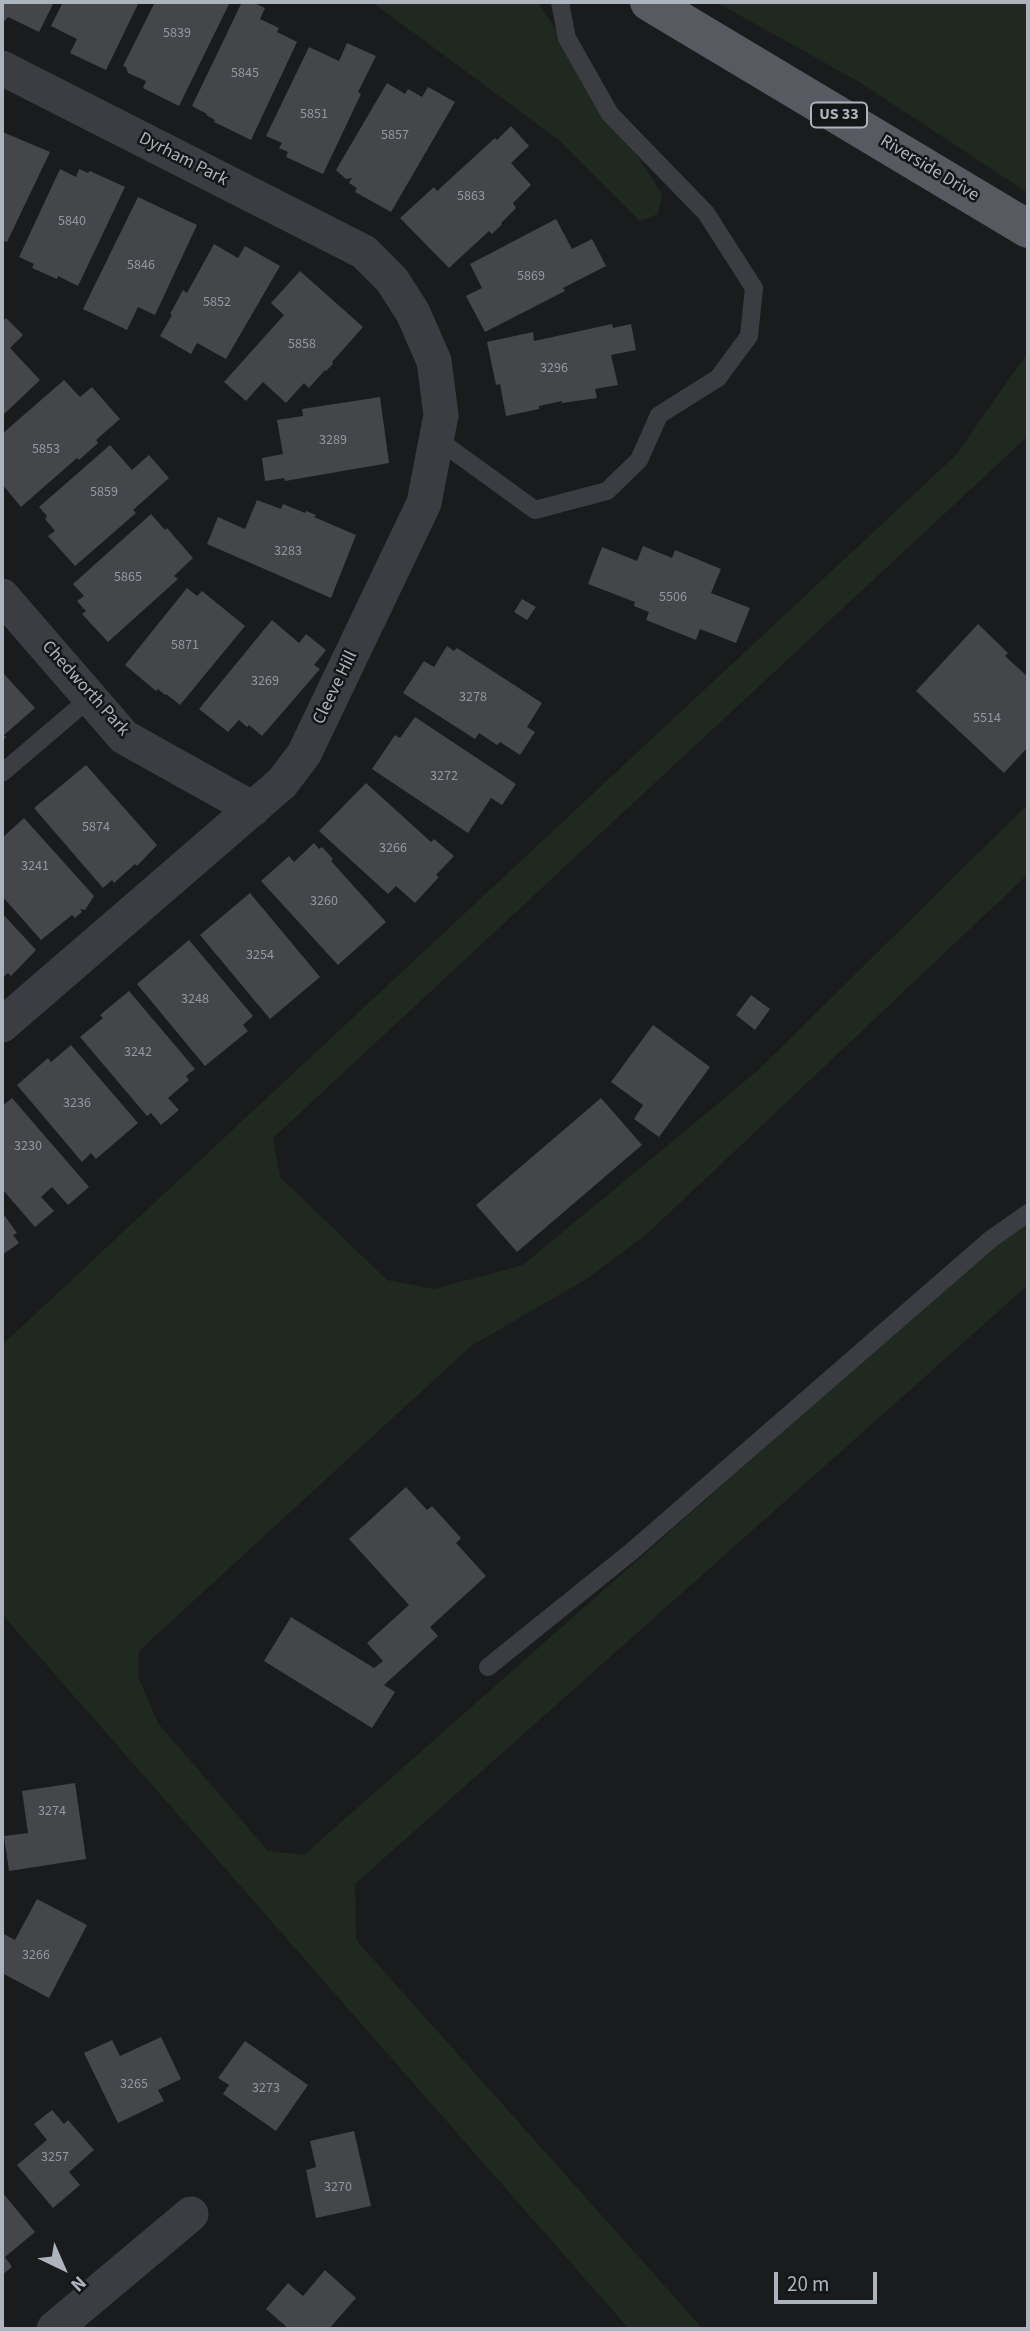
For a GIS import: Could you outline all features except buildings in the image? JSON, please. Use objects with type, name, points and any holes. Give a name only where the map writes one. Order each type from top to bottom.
[{"type":"main road","name":"Riverside Drive","points":[[649,2],[1028,229]]},
{"type":"street","name":"Dyrham Park","points":[[2,68],[364,252]]},
{"type":"street","name":"Cleeve Hill","points":[[2,1025],[282,783],[304,754],[424,503],[441,415],[434,362],[413,313],[392,280],[364,252]]},
{"type":"street","name":"Chedworth Park","points":[[2,596],[124,737],[253,809]]},
{"type":"street","points":[[54,2329],[191,2214]]},
{"type":"lane","points":[[436,439],[535,510],[607,491],[639,460],[659,415],[719,378],[750,336],[754,288],[706,214],[610,114],[567,38],[560,2]]},
{"type":"lane","points":[[2,773],[90,698]]},
{"type":"lane","points":[[488,1667],[631,1552],[991,1239],[1028,1213]]},
{"type":"shaded area","points":[[372,2],[538,2],[662,194],[658,214],[640,221],[560,141]]},
{"type":"shaded area","points":[[716,2],[1028,2],[1028,193],[861,83]]},
{"type":"shaded area","points":[[1028,355],[1028,436],[273,1138],[280,1177],[387,1280],[434,1289],[523,1265],[756,1072],[1028,804],[1028,874],[647,1234],[585,1280],[471,1346],[139,1651],[138,1676],[158,1723],[268,1851],[304,1855],[1028,1215],[1028,1285],[355,1884],[356,1940],[703,2329],[629,2329],[2,1614],[2,1345],[955,456]]}]
